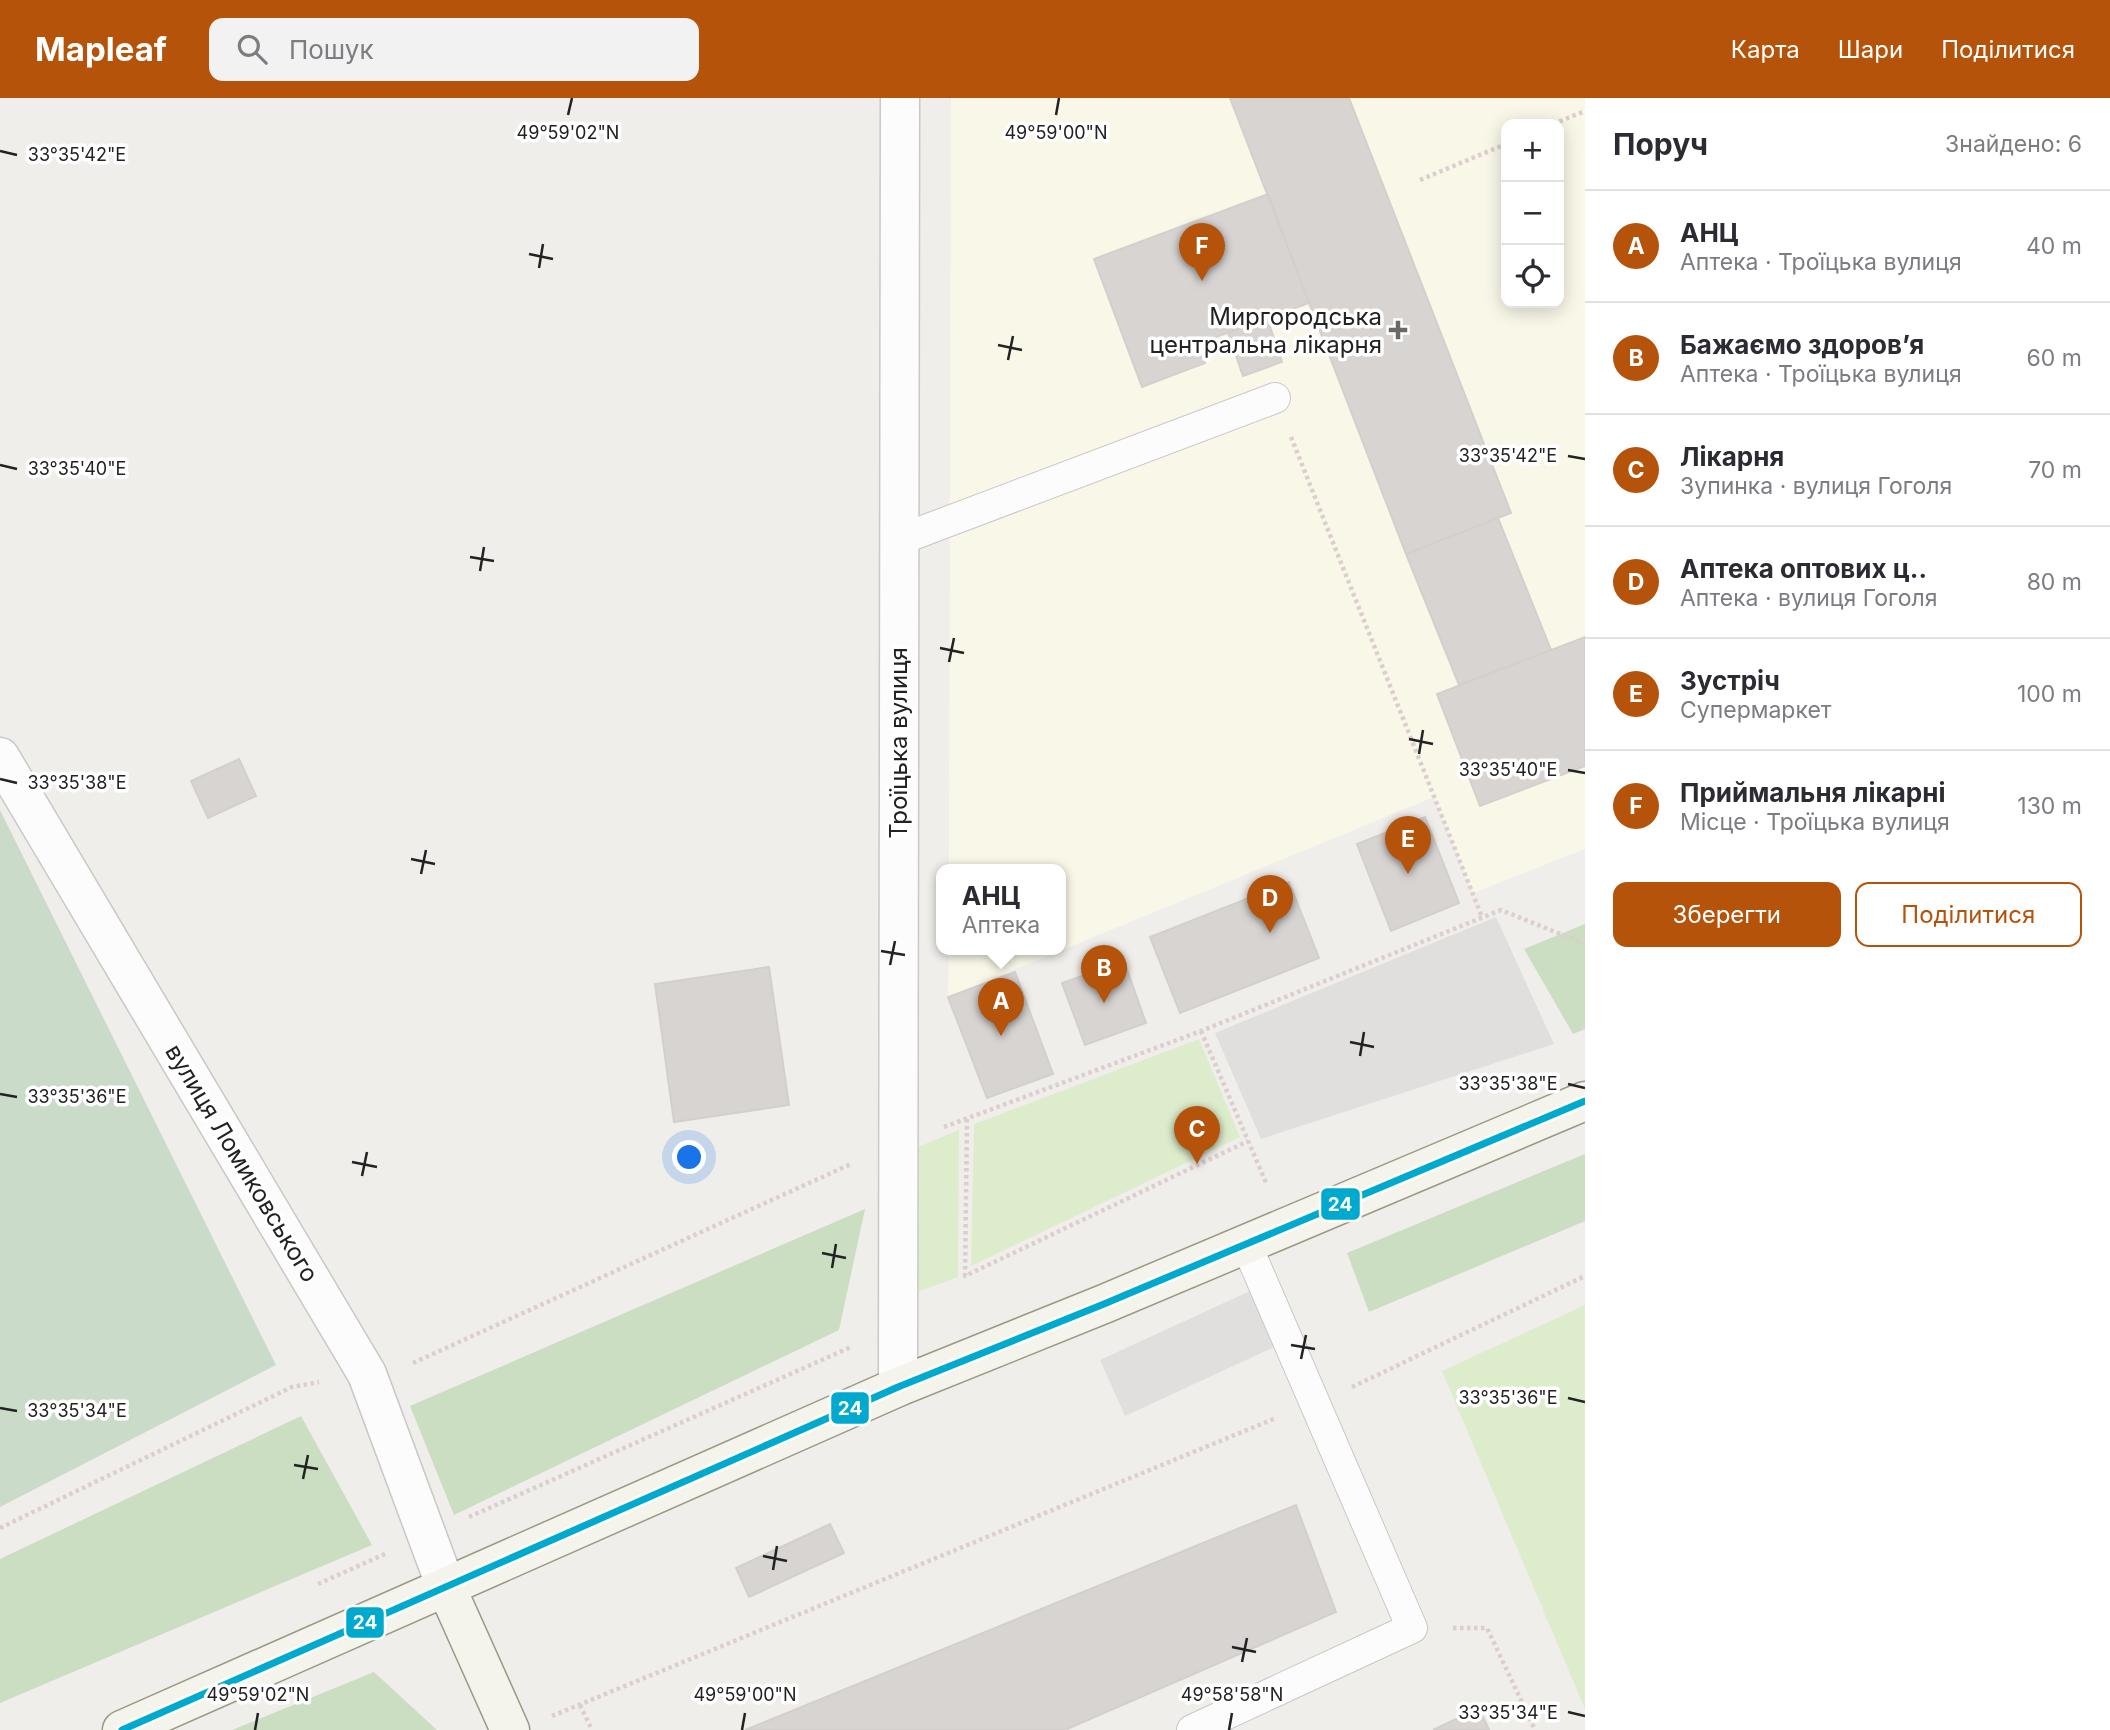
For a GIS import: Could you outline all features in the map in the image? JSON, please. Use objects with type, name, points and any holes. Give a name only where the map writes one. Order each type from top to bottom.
[{"type":"street","name":"Троїцька вулиця","points":[[898,1387],[900,98]]},
{"type":"street","name":"вулиця Ломиковського","points":[[0,757],[367,1374],[446,1587]]},
{"type":"street","points":[[122,1730],[898,1387],[1585,1101]]},
{"type":"street","points":[[446,1587],[527,1725]]},
{"type":"lane","points":[[899,540],[1275,398]]},
{"type":"lane","points":[[1192,1730],[1412,1628],[1246,1244]]},
{"type":"path","points":[[1564,120],[1585,111]]},
{"type":"path","points":[[1420,180],[1501,146]]},
{"type":"path","points":[[1246,326],[1482,917]]},
{"type":"path","points":[[0,1528],[292,1387],[405,1366],[897,1145],[1201,1031],[1482,917],[1501,910],[1585,944]]},
{"type":"path","points":[[967,1119],[965,1276],[1248,1141]]},
{"type":"path","points":[[527,1725],[1356,1385],[1585,1276]]},
{"type":"path","points":[[318,1584],[853,1346]]},
{"type":"path","points":[[1412,1628],[1487,1628],[1535,1730]]},
{"type":"path","points":[[580,1705],[592,1730]]},
{"type":"shaded area","points":[[951,98],[1585,98],[1585,849],[1473,893],[1434,797],[1066,948],[1066,864],[949,864]]},
{"type":"shaded area","points":[[1496,917],[1554,1044],[1261,1139],[1215,1033]]},
{"type":"shaded area","points":[[949,955],[1050,955],[948,997]]},
{"type":"shaded area","points":[[1263,1285],[1289,1340],[1125,1416],[1100,1360]]},
{"type":"green space","points":[[0,810],[276,1365],[0,1507]]},
{"type":"green space","points":[[1585,924],[1585,1029],[1573,1034],[1524,949]]},
{"type":"green space","points":[[1199,1039],[1240,1137],[971,1266],[974,1124]]},
{"type":"green space","points":[[959,1130],[958,1277],[912,1294],[913,1149]]},
{"type":"green space","points":[[1585,1154],[1585,1221],[1369,1312],[1347,1253]]},
{"type":"green space","points":[[865,1209],[839,1330],[454,1515],[410,1406]]},
{"type":"green space","points":[[1585,1305],[1585,1709],[1442,1371]]},
{"type":"green space","points":[[301,1416],[372,1545],[0,1703],[0,1559]]},
{"type":"green space","points":[[374,1672],[437,1730],[232,1730]]},
{"type":"building","points":[[1230,98],[1349,98],[1511,513],[1406,554]]},
{"type":"building","points":[[1268,194],[1309,303],[1197,344],[1205,363],[1142,387],[1094,259]]},
{"type":"building","points":[[1267,318],[1282,362],[1243,376],[1228,333]]},
{"type":"building","points":[[1498,518],[1551,650],[1459,685],[1406,554]]},
{"type":"building","points":[[1585,637],[1585,766],[1480,806],[1437,694]]},
{"type":"building","points":[[239,759],[256,796],[208,818],[191,781]]},
{"type":"building","points":[[1425,817],[1459,903],[1391,931],[1357,844]]},
{"type":"building","points":[[1289,882],[1319,958],[1180,1013],[1150,937]]},
{"type":"building","points":[[1124,961],[1146,1023],[1085,1045],[1062,983]]},
{"type":"building","points":[[769,967],[789,1105],[674,1122],[655,984]]},
{"type":"building","points":[[1015,972],[1053,1074],[987,1098],[948,997]]},
{"type":"building","points":[[1296,1505],[1336,1612],[1065,1730],[745,1730]]},
{"type":"building","points":[[830,1524],[844,1553],[749,1597],[736,1568]]},
{"type":"building","points":[[1479,1708],[1489,1730],[1433,1730]]},
{"type":"transit line","name":"24","points":[[122,1730],[898,1387],[1104,1304],[1585,1101]]},
{"type":"place","name":"Приймальня лікарні","points":[[1202,281]]},
{"type":"place","name":"Миргородська центральна лікарня","points":[[1398,330]]},
{"type":"place","name":"Зустріч","points":[[1408,874]]},
{"type":"place","name":"Аптека оптових ц‥","points":[[1270,933]]},
{"type":"place","name":"Бажаємо здоровʼя","points":[[1104,1003]]},
{"type":"place","name":"АНЦ","points":[[1001,1036]]},
{"type":"place","name":"Лікарня","points":[[1197,1164]]}]
